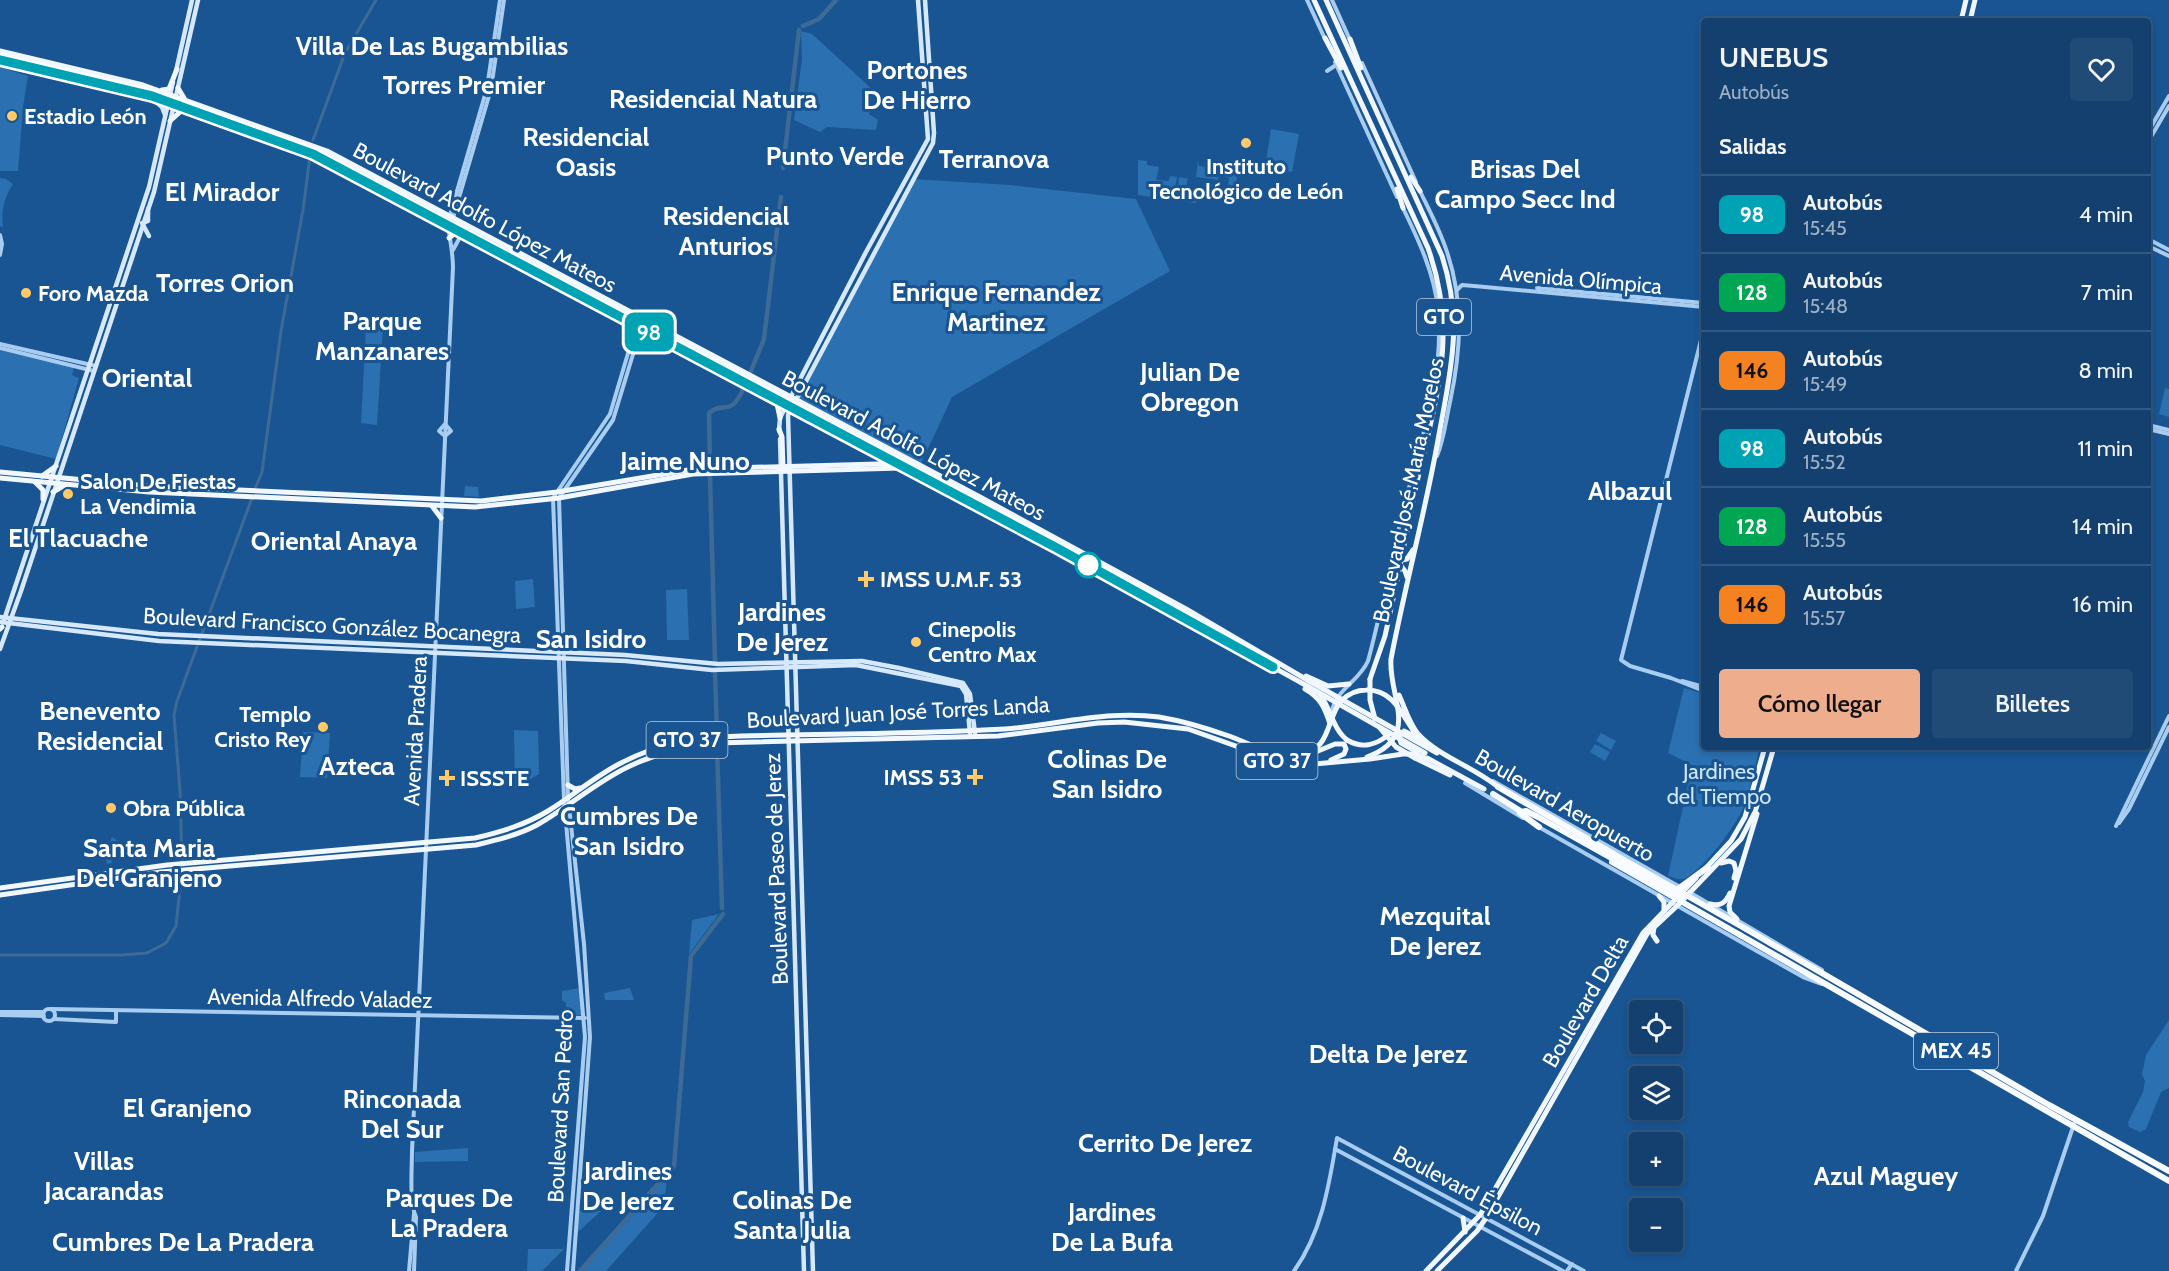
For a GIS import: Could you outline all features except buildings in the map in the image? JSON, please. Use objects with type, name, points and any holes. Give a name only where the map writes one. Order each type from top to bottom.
[{"type":"highway","name":"Boulevard Aeropuerto","points":[[1498,787],[2169,1171]]},
{"type":"highway","name":"Boulevard Aeropuerto","points":[[1493,794],[2074,1124],[2169,1181]]},
{"type":"highway","points":[[1525,803],[1532,810],[1575,837]]},
{"type":"highway","points":[[1508,804],[1539,827]]},
{"type":"highway","points":[[1522,812],[1529,813],[1681,890],[1708,867]]},
{"type":"main road","points":[[5,623],[13,612],[53,492],[56,466],[92,368],[149,187],[172,104],[192,0]]},
{"type":"main road","points":[[174,95],[178,87],[198,0]]},
{"type":"main road","points":[[784,469],[785,436],[791,402],[866,252],[928,138],[918,0]]},
{"type":"main road","points":[[791,402],[933,143],[925,0]]},
{"type":"main road","name":"Boulevard José María Morelos","points":[[1314,0],[1428,248],[1440,291],[1444,320],[1444,343],[1431,423],[1385,636],[1370,680],[1370,700],[1378,725],[1390,742],[1402,751],[1457,772]]},
{"type":"main road","name":"Boulevard José María Morelos","points":[[1326,0],[1442,256],[1452,296],[1455,324],[1454,352],[1435,461],[1391,659],[1391,673],[1399,706],[1398,717]]},
{"type":"main road","points":[[1962,18],[1966,0]]},
{"type":"main road","points":[[1971,18],[1975,0]]},
{"type":"main road","points":[[1325,38],[1361,104]]},
{"type":"main road","points":[[1350,39],[1369,93]]},
{"type":"main road","points":[[0,60],[4,56],[3,52]]},
{"type":"main road","name":"Boulevard Adolfo López Mateos","points":[[3,52],[156,89],[327,151],[463,229],[640,322],[675,336],[753,377],[895,464],[1275,665]]},
{"type":"main road","name":"Boulevard Adolfo López Mateos","points":[[0,60],[152,96],[313,154],[426,213],[449,220],[463,229],[490,238],[740,381],[776,399],[791,402],[817,416],[825,415],[1186,609],[1239,644]]},
{"type":"main road","points":[[156,89],[164,91],[169,89],[177,69]]},
{"type":"main road","points":[[178,87],[184,99]]},
{"type":"main road","points":[[0,649],[5,623],[44,499],[54,481],[142,223],[148,220],[148,207],[154,192],[168,119],[162,106],[155,101]]},
{"type":"main road","points":[[168,119],[189,110]]},
{"type":"main road","points":[[204,115],[208,111],[217,110]]},
{"type":"main road","points":[[933,126],[940,131]]},
{"type":"main road","points":[[258,133],[276,135]]},
{"type":"main road","points":[[1392,144],[1420,191]]},
{"type":"main road","points":[[1383,151],[1403,208]]},
{"type":"main road","points":[[149,187],[154,192]]},
{"type":"main road","points":[[141,209],[139,220],[149,236]]},
{"type":"main road","points":[[449,238],[463,229]]},
{"type":"main road","points":[[776,399],[780,418]]},
{"type":"main road","points":[[1430,401],[1433,411]]},
{"type":"main road","name":"Boulevard Paseo de Jerez","points":[[791,402],[780,418],[779,429],[784,469],[795,680],[813,1271]]},
{"type":"main road","points":[[1424,433],[1431,423]]},
{"type":"main road","points":[[785,436],[779,429],[788,427]]},
{"type":"main road","points":[[877,454],[877,464]]},
{"type":"main road","points":[[784,469],[914,463]]},
{"type":"main road","points":[[40,477],[56,466]]},
{"type":"main road","points":[[0,478],[34,482],[148,486],[428,504],[558,495],[689,469],[904,468]]},
{"type":"main road","name":"Boulevard Paseo de Jerez","points":[[784,469],[785,665],[804,1271]]},
{"type":"main road","points":[[0,472],[40,477],[66,485],[149,492],[253,494],[442,503]]},
{"type":"main road","points":[[34,482],[42,488],[44,499]]},
{"type":"main road","points":[[53,492],[66,485]]},
{"type":"main road","points":[[960,497],[978,503],[1024,527],[1029,524]]},
{"type":"main road","points":[[428,504],[435,508],[441,518]]},
{"type":"main road","points":[[1395,547],[1397,555],[1404,560],[1415,548]]},
{"type":"main road","points":[[1389,574],[1394,567],[1401,566],[1408,579]]},
{"type":"main road","name":"Boulevard Francisco González Bocanegra","points":[[5,623],[139,639],[562,655],[712,669],[785,665],[856,665],[961,686],[966,694],[973,733]]},
{"type":"main road","name":"Boulevard Francisco González Bocanegra","points":[[5,623],[134,632],[199,640]]},
{"type":"main road","points":[[1239,644],[1267,667],[1310,691],[1327,698],[1331,694],[1328,686]]},
{"type":"main road","points":[[1239,644],[1328,686],[1349,684]]},
{"type":"main road","name":"Boulevard Francisco González Bocanegra","points":[[794,665],[857,661],[892,666],[963,683],[970,694],[973,733]]},
{"type":"main road","name":"Boulevard Aeropuerto","points":[[1275,665],[1433,748],[1457,772],[1498,787]]},
{"type":"main road","name":"Boulevard Aeropuerto","points":[[1275,665],[1493,794]]},
{"type":"main road","points":[[887,670],[892,666]]},
{"type":"main road","points":[[786,681],[791,678],[795,680]]},
{"type":"main road","name":"GTO","points":[[1394,688],[1415,730],[1433,748],[1488,778],[1498,787]]},
{"type":"main road","name":"Boulevard Juan José Torres Landa","points":[[973,733],[1107,716],[1144,716],[1202,726],[1275,754],[1292,757],[1310,752],[1325,739],[1340,702],[1352,693],[1363,690],[1384,693],[1395,703],[1416,735],[1433,748]]},
{"type":"main road","points":[[1310,691],[1323,704],[1330,724]]},
{"type":"main road","points":[[1319,692],[1340,734],[1347,740],[1360,745],[1379,741],[1390,732],[1398,717]]},
{"type":"main road","points":[[1360,760],[1376,753],[1391,741],[1397,729],[1398,717]]},
{"type":"main road","name":"Boulevard Juan José Torres Landa","points":[[184,867],[427,846],[501,832],[539,816],[630,758],[672,744],[722,736],[797,738],[1023,733],[1107,722],[1159,724],[1188,729],[1287,765],[1306,766],[1410,754],[1430,760]]},
{"type":"main road","points":[[1433,748],[1406,731],[1400,736],[1401,743],[1484,789]]},
{"type":"main road","name":"Boulevard Juan José Torres Landa","points":[[0,888],[418,844],[461,847],[503,838],[536,825],[620,771],[671,751],[714,743],[788,738]]},
{"type":"main road","points":[[1275,754],[1299,759],[1335,744],[1341,743],[1345,746],[1346,752],[1343,756],[1306,766]]},
{"type":"main road","points":[[1708,867],[1741,826],[1749,807],[1764,750]]},
{"type":"main road","name":"Boulevard Delta","points":[[1437,1271],[1477,1226],[1644,938],[1675,905],[1681,890],[1720,863],[1742,839],[1758,804],[1773,750]]},
{"type":"main road","name":"GTO","points":[[1457,772],[1465,783],[1493,794]]},
{"type":"main road","points":[[790,783],[793,787],[799,785]]},
{"type":"main road","points":[[568,785],[575,789],[582,788]]},
{"type":"main road","points":[[1737,919],[1730,912],[1729,906],[1756,818],[1758,804]]},
{"type":"main road","points":[[418,844],[427,835]]},
{"type":"main road","points":[[1710,904],[1719,905],[1726,901],[1735,876],[1734,863],[1730,861],[1720,863]]},
{"type":"main road","name":"Boulevard Juan José Torres Landa","points":[[0,895],[176,868]]},
{"type":"main road","points":[[1659,896],[1664,902],[1664,911]]},
{"type":"main road","name":"Boulevard Delta","points":[[1483,1216],[1643,933],[1664,911],[1675,905]]},
{"type":"main road","points":[[1655,925],[1652,933],[1657,941]]},
{"type":"main road","points":[[794,955],[799,951],[803,953]]},
{"type":"main road","points":[[797,1016],[806,1008]]},
{"type":"main road","points":[[797,1025],[806,1017]]},
{"type":"main road","points":[[798,1052],[807,1045]]},
{"type":"main road","points":[[798,1063],[807,1056]]},
{"type":"main road","points":[[1463,1218],[1465,1232]]},
{"type":"main road","name":"Boulevard Delta","points":[[1428,1271],[1465,1232],[1477,1226]]},
{"type":"street","points":[[449,220],[492,71],[502,0]]},
{"type":"street","points":[[1307,0],[1426,260],[1437,306],[1437,360],[1424,433],[1368,661],[1361,673],[1340,693],[1330,724]]},
{"type":"street","points":[[1332,0],[1441,235],[1456,281],[1461,326],[1458,365],[1435,461]]},
{"type":"street","points":[[0,60],[162,104],[172,104]]},
{"type":"street","points":[[1327,71],[1336,65]]},
{"type":"street","points":[[2151,135],[2169,96]]},
{"type":"street","points":[[2151,128],[2169,106]]},
{"type":"street","name":"Avenida Pradera","points":[[409,1271],[414,1214],[412,1151],[453,250],[449,238],[449,220]]},
{"type":"street","name":"Avenida Pradera","points":[[453,250],[463,229]]},
{"type":"street","points":[[0,235],[2,244],[0,255]]},
{"type":"street","points":[[2151,241],[2169,250]]},
{"type":"street","points":[[2151,247],[2169,256]]},
{"type":"street","name":"Avenida Olímpica","points":[[1456,281],[1701,305]]},
{"type":"street","name":"Avenida Olímpica","points":[[1457,290],[1462,285],[1701,305]]},
{"type":"street","points":[[558,495],[613,416],[638,339],[640,322]]},
{"type":"street","points":[[613,416],[640,322]]},
{"type":"street","points":[[1701,340],[1622,656],[1625,664],[1701,688]]},
{"type":"street","points":[[0,344],[36,355]]},
{"type":"street","points":[[0,348],[92,368]]},
{"type":"street","points":[[2151,426],[2169,432]]},
{"type":"street","points":[[2151,429],[2169,432]]},
{"type":"street","name":"Boulevard San Pedro","points":[[558,495],[566,798],[583,932],[583,984]]},
{"type":"street","points":[[2116,826],[2127,814],[2169,716]]},
{"type":"street","points":[[2152,757],[2169,727]]},
{"type":"street","name":"Boulevard San Pedro","points":[[565,768],[568,785],[566,798]]},
{"type":"street","name":"Boulevard Aeropuerto","points":[[1488,778],[1681,890],[1737,919],[1816,966],[1834,981]]},
{"type":"street","name":"Boulevard Aeropuerto","points":[[1465,783],[1690,914],[1803,977],[1825,984]]},
{"type":"street","name":"Boulevard San Pedro","points":[[567,806],[589,1054],[573,1271]]},
{"type":"street","points":[[1659,896],[1667,897],[1681,890]]},
{"type":"street","points":[[1690,914],[1686,905],[1689,900],[1694,897],[1702,899]]},
{"type":"street","points":[[577,932],[583,932]]},
{"type":"street","points":[[51,1010],[55,1014],[54,1019]]},
{"type":"street","name":"Avenida Alfredo Valadez","points":[[44,1014],[51,1010],[586,1018]]},
{"type":"street","points":[[0,1014],[44,1014],[47,1020],[116,1022],[116,1011]]},
{"type":"street","name":"Boulevard San Pedro","points":[[567,1271],[586,1018]]},
{"type":"street","points":[[2016,1271],[2043,1216],[2074,1124]]},
{"type":"street","name":"Boulevard Épsilon","points":[[1565,1271],[1335,1149],[1337,1138],[1584,1271]]},
{"type":"street","points":[[1294,1271],[1312,1240],[1328,1188],[1335,1149]]},
{"type":"street","name":"Avenida Pradera","points":[[414,1214],[417,1234],[414,1271]]},
{"type":"street","points":[[1565,1271],[1573,1267]]},
{"type":"green space","points":[[801,31],[812,34],[873,90],[869,114],[878,120],[876,130],[827,127],[820,132],[794,120],[802,59]]},
{"type":"green space","name":"Estadio León","points":[[0,67],[28,76],[18,171],[0,171]]},
{"type":"green space","points":[[1271,129],[1299,134],[1292,172],[1265,167]]},
{"type":"green space","points":[[1138,160],[1147,161],[1147,165],[1159,167],[1156,180],[1169,181],[1170,176],[1177,177],[1174,192],[1160,190],[1159,198],[1138,195]]},
{"type":"green space","points":[[1198,160],[1199,166],[1216,168],[1216,163],[1220,164],[1218,180],[1196,177]]},
{"type":"green space","points":[[1232,167],[1238,168],[1235,196],[1219,194],[1220,189],[1228,190],[1229,178],[1220,176],[1222,168],[1232,169]]},
{"type":"green space","points":[[1179,177],[1189,179],[1185,198],[1197,200],[1196,203],[1177,201],[1175,192],[1178,192]]},
{"type":"green space","points":[[0,178],[13,184],[4,204],[3,227],[0,226]]},
{"type":"green space","points":[[913,179],[1010,185],[1136,199],[1170,271],[952,397],[920,466],[797,400]]},
{"type":"green space","name":"Parque Manzanares","points":[[366,327],[383,328],[377,425],[361,423]]},
{"type":"green space","points":[[0,350],[74,367],[72,375],[79,378],[56,459],[0,445]]},
{"type":"green space","points":[[2165,388],[2169,389],[2169,417],[2159,414]]},
{"type":"green space","points":[[465,486],[478,487],[479,497],[464,496]]},
{"type":"green space","points":[[533,579],[535,607],[516,609],[515,581]]},
{"type":"green space","points":[[687,589],[689,640],[667,640],[666,590]]},
{"type":"green space","name":"Jardines del Tiempo","points":[[1684,688],[1701,693],[1701,750],[1759,750],[1744,806],[1734,824],[1694,873],[1679,879],[1668,876],[1692,765],[1668,753]]},
{"type":"green space","points":[[514,730],[538,731],[539,774],[515,788]]},
{"type":"green space","points":[[303,732],[330,733],[327,778],[300,777]]},
{"type":"green space","points":[[1601,733],[1616,741],[1611,750],[1596,741]]},
{"type":"green space","points":[[1595,744],[1610,752],[1605,761],[1590,752]]},
{"type":"green space","points":[[1527,784],[1552,799],[1558,790],[1557,787],[1561,790],[1553,802],[1545,805],[1522,792]]},
{"type":"green space","points":[[112,837],[127,847],[128,853],[122,853],[117,846],[110,852],[112,863],[107,864],[104,854],[99,851],[102,847],[108,847]]},
{"type":"green space","points":[[719,914],[689,954],[692,920]]},
{"type":"green space","points":[[580,988],[582,1015],[567,1015],[566,1003],[562,1000],[562,991]]},
{"type":"green space","points":[[630,988],[634,1000],[605,1000],[604,993]]},
{"type":"green space","points":[[2169,1020],[2169,1088],[2161,1092],[2146,1129],[2140,1132],[2129,1127],[2128,1122],[2143,1092],[2145,1081],[2142,1074],[2146,1055]]},
{"type":"green space","points":[[468,1148],[468,1161],[415,1162],[415,1152]]},
{"type":"green space","points":[[664,1179],[667,1179],[664,1206],[606,1271],[581,1271]]},
{"type":"green space","points":[[579,1211],[601,1211],[577,1233]]},
{"type":"green space","points":[[528,1249],[564,1249],[542,1271],[527,1271]]},
{"type":"waterway","points":[[313,140],[345,53],[376,0]]},
{"type":"waterway","points":[[803,26],[819,19],[836,0]]},
{"type":"waterway","points":[[783,168],[799,30]]},
{"type":"waterway","points":[[254,491],[262,472],[281,331],[303,210],[310,156]]},
{"type":"waterway","points":[[751,371],[764,339],[781,197]]},
{"type":"waterway","points":[[710,466],[709,413],[714,409],[731,406],[744,387]]},
{"type":"waterway","points":[[710,476],[715,661]]},
{"type":"waterway","points":[[182,864],[180,791],[174,715],[177,701],[252,498]]},
{"type":"waterway","points":[[715,673],[717,734]]},
{"type":"waterway","points":[[717,746],[722,908]]},
{"type":"waterway","points":[[0,955],[147,953],[166,943],[176,926],[182,870]]},
{"type":"waterway","points":[[580,1271],[674,1166],[691,956],[723,914]]},
{"type":"bus line","name":"98","points":[[0,60],[152,96],[313,154],[1057,548],[1273,667]]},
{"type":"place","name":"Estadio León","points":[[12,116]]},
{"type":"place","name":"Instituto Tecnológico de León","points":[[1246,143]]},
{"type":"place","name":"Foro Mazda","points":[[26,293]]},
{"type":"place","name":"Salon De Fiestas La Vendimia","points":[[68,494]]},
{"type":"place","name":"IMSS U.M.F. 53","points":[[866,579]]},
{"type":"place","name":"Cinepolis Centro Max","points":[[916,642]]},
{"type":"place","name":"Templo Cristo Rey","points":[[323,727]]},
{"type":"place","name":"IMSS 53","points":[[975,777]]},
{"type":"place","name":"ISSSTE","points":[[447,778]]},
{"type":"place","name":"Obra Pública","points":[[111,808]]},
{"type":"district","name":"Villa De Las Bugambilias","points":[[432,46]]},
{"type":"district","name":"Torres Premier","points":[[464,85]]},
{"type":"district","name":"Portones De Hierro","points":[[917,85]]},
{"type":"district","name":"Residencial Natura","points":[[713,99]]},
{"type":"district","name":"Residencial Oasis","points":[[586,152]]},
{"type":"district","name":"Punto Verde","points":[[835,156]]},
{"type":"district","name":"Terranova","points":[[994,159]]},
{"type":"district","name":"Brisas Del Campo Secc Ind","points":[[1525,184]]},
{"type":"district","name":"El Mirador","points":[[222,192]]},
{"type":"district","name":"Residencial Anturios","points":[[726,231]]},
{"type":"district","name":"Torres Orion","points":[[225,283]]},
{"type":"district","name":"Enrique Fernandez Martinez","points":[[996,307]]},
{"type":"district","name":"Parque Manzanares","points":[[382,336]]},
{"type":"district","name":"Oriental","points":[[147,378]]},
{"type":"district","name":"Julian De Obregon","points":[[1190,387]]},
{"type":"district","name":"Jaime Nuno","points":[[685,461]]},
{"type":"district","name":"Albazul","points":[[1630,491]]},
{"type":"district","name":"El Tlacuache","points":[[78,538]]},
{"type":"district","name":"Oriental Anaya","points":[[334,541]]},
{"type":"district","name":"Jardines De Jerez","points":[[782,627]]},
{"type":"district","name":"San Isidro","points":[[591,639]]},
{"type":"district","name":"Benevento Residencial","points":[[100,726]]},
{"type":"district","name":"Azteca","points":[[357,766]]},
{"type":"district","name":"Colinas De San Isidro","points":[[1107,774]]},
{"type":"district","name":"Cumbres De San Isidro","points":[[629,831]]},
{"type":"district","name":"Santa Maria Del Granjeno","points":[[149,863]]},
{"type":"district","name":"Mezquital De Jerez","points":[[1435,931]]},
{"type":"district","name":"Delta De Jerez","points":[[1388,1054]]},
{"type":"district","name":"El Granjeno","points":[[187,1108]]},
{"type":"district","name":"Rinconada Del Sur","points":[[402,1114]]},
{"type":"district","name":"Cerrito De Jerez","points":[[1165,1143]]},
{"type":"district","name":"Villas Jacarandas","points":[[104,1176]]},
{"type":"district","name":"Azul Maguey","points":[[1886,1176]]},
{"type":"district","name":"Jardines De Jerez","points":[[628,1186]]},
{"type":"district","name":"Parques De La Pradera","points":[[449,1213]]},
{"type":"district","name":"Colinas De Santa Julia","points":[[792,1215]]},
{"type":"district","name":"Jardines De La Bufa","points":[[1112,1227]]},
{"type":"district","name":"Cumbres De La Pradera","points":[[183,1242]]}]
